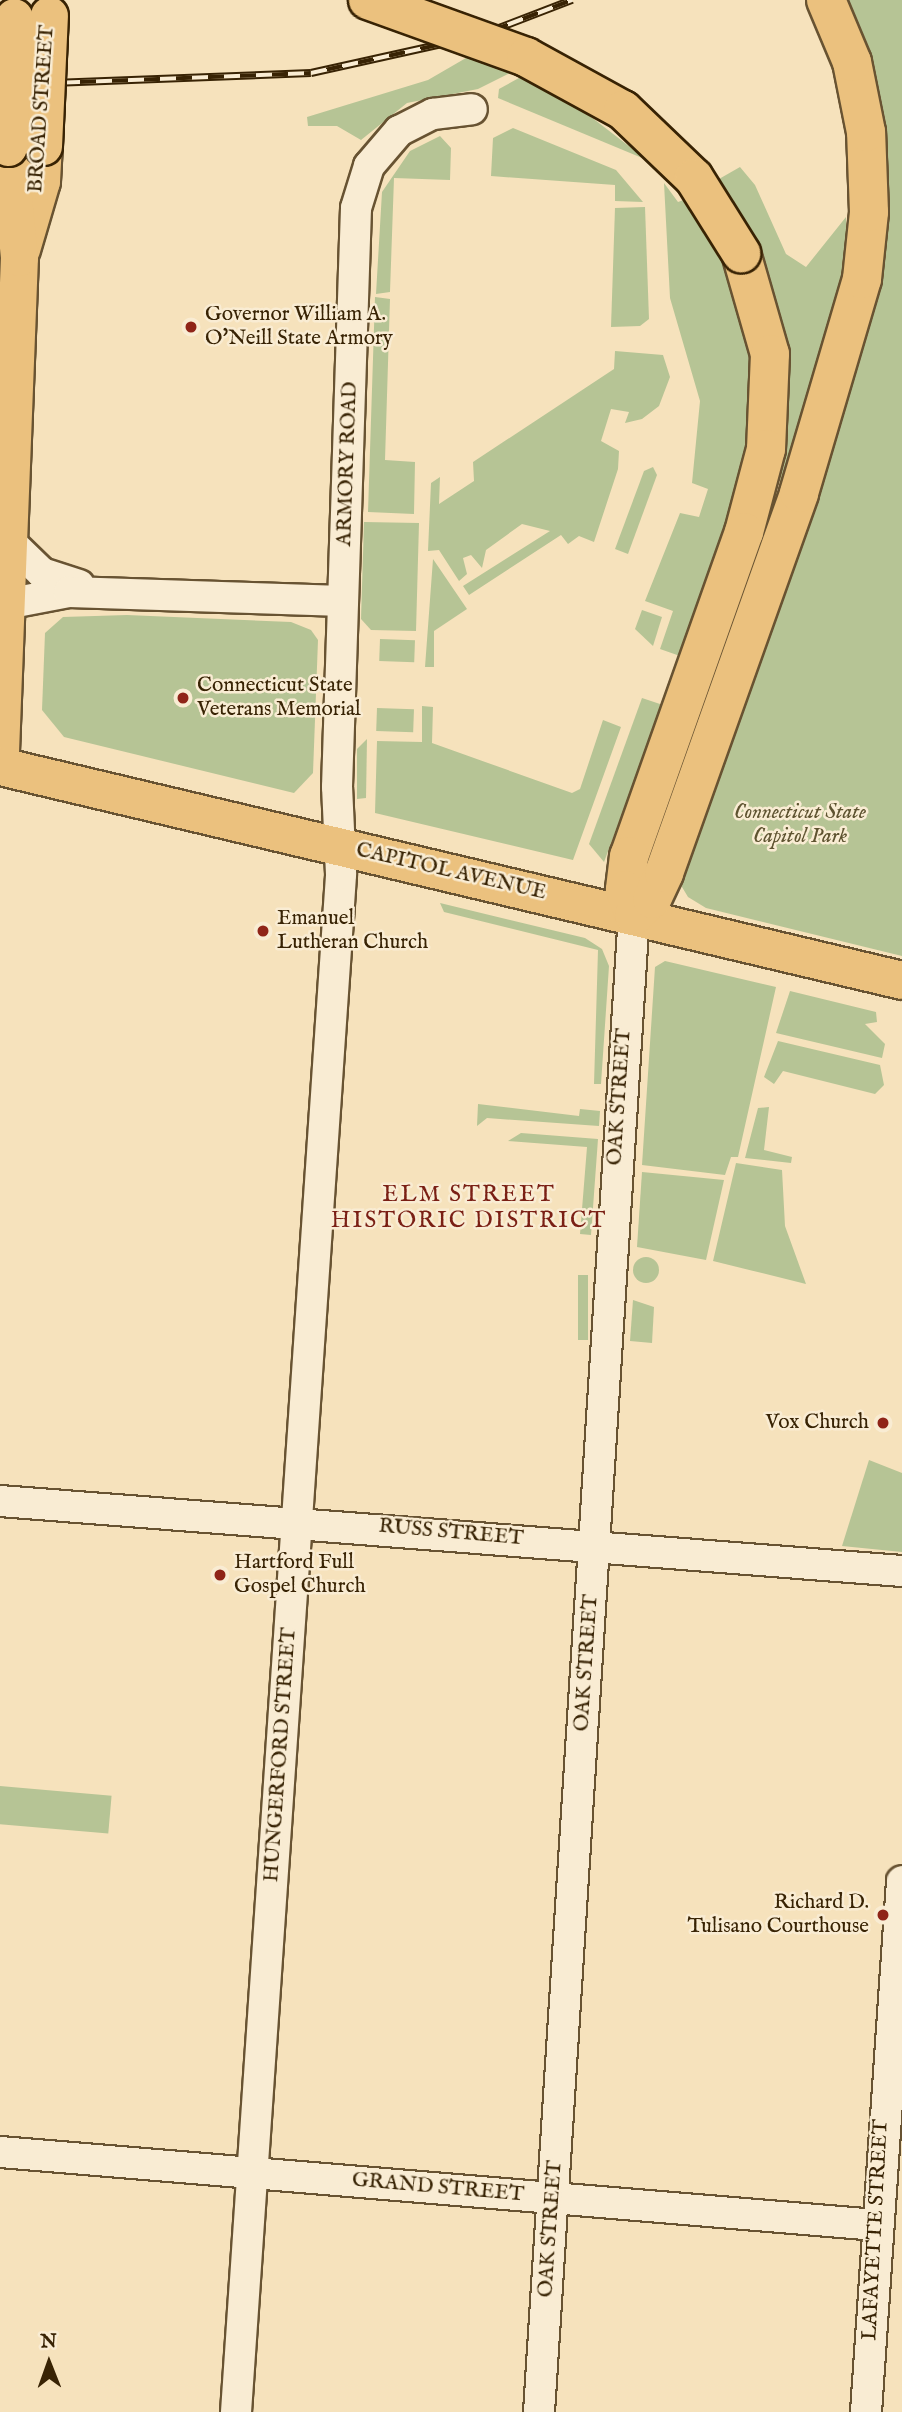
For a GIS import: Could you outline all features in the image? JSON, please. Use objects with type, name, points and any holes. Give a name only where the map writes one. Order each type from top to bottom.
[{"type":"highway","points":[[368,0],[515,52],[615,105],[694,178],[741,253],[770,354],[766,449],[742,540],[629,856],[625,890],[634,915]]},
{"type":"highway","points":[[634,915],[661,883],[794,506],[862,279],[869,212],[866,132],[852,62],[826,0]]},
{"type":"main road","name":"BROAD STREET","points":[[0,751],[19,257],[41,181],[26,146],[15,8]]},
{"type":"main road","name":"BROAD STREET","points":[[26,146],[50,8]]},
{"type":"main road","name":"CAPITOL AVENUE","points":[[0,765],[902,981]]},
{"type":"street","name":"ARMORY ROAD","points":[[340,846],[343,601],[359,190],[376,156],[399,131],[433,114],[472,110]]},
{"type":"street","points":[[8,540],[46,575],[99,592]]},
{"type":"street","points":[[6,604],[48,593],[99,592],[343,601]]},
{"type":"street","name":"HUNGERFORD STREET","points":[[236,2412],[340,846]]},
{"type":"street","name":"OAK STREET","points":[[539,2412],[634,915]]},
{"type":"street","name":"RUSS STREET","points":[[0,1501],[296,1521],[902,1572]]},
{"type":"street","name":"LAFAYETTE STREET","points":[[866,2412],[876,2225],[902,1881]]},
{"type":"street","name":"GRAND STREET","points":[[0,2152],[876,2225]]},
{"type":"green space","name":"Connecticut State Capitol Park","points":[[844,0],[902,0],[902,956],[706,908],[688,897],[679,882],[857,355]]},
{"type":"green space","points":[[478,51],[518,69],[478,89],[407,103],[361,140],[337,126],[308,126],[307,117],[428,80]]},
{"type":"green space","points":[[528,73],[569,100],[647,160],[498,98],[499,89]]},
{"type":"green space","points":[[513,128],[616,170],[643,202],[615,201],[615,185],[491,176],[493,138]]},
{"type":"green space","points":[[440,136],[451,148],[450,180],[394,178],[390,292],[376,294],[382,192],[410,151]]},
{"type":"green space","points":[[740,167],[755,185],[786,254],[806,267],[846,217],[849,268],[786,491],[779,488],[788,412],[784,371],[712,183]]},
{"type":"green space","points":[[664,183],[678,202],[689,198],[723,252],[756,363],[746,464],[680,656],[660,649],[673,611],[645,601],[680,513],[699,517],[708,489],[692,483],[700,401],[670,298]]},
{"type":"green space","points":[[645,207],[649,319],[640,326],[611,327],[615,208]]},
{"type":"green space","points":[[375,297],[390,299],[385,460],[415,462],[414,514],[368,512]]},
{"type":"green space","points":[[615,351],[663,355],[670,377],[659,406],[642,419],[625,423],[629,412],[611,409],[601,441],[619,451],[618,469],[594,542],[579,536],[568,544],[561,535],[469,595],[463,586],[550,531],[522,524],[486,550],[482,568],[471,555],[463,558],[467,574],[459,581],[439,550],[428,551],[431,483],[440,477],[439,504],[474,481],[473,462],[614,369]]},
{"type":"green space","points":[[653,467],[657,475],[628,554],[615,549],[644,471]]},
{"type":"green space","points":[[364,522],[419,523],[416,631],[371,630],[361,619]]},
{"type":"green space","points":[[433,559],[467,609],[434,631],[434,667],[425,667]]},
{"type":"green space","points":[[642,610],[662,617],[653,646],[635,629]]},
{"type":"green space","points":[[127,615],[291,622],[311,630],[318,640],[313,773],[294,793],[64,737],[42,710],[45,633],[63,617]]},
{"type":"green space","points":[[380,639],[415,640],[414,662],[379,661]]},
{"type":"green space","points":[[642,698],[663,705],[604,862],[589,844]]},
{"type":"green space","points":[[422,706],[433,707],[432,743],[572,793],[580,789],[603,720],[621,727],[573,860],[375,813],[377,741],[422,742]]},
{"type":"green space","points":[[377,708],[414,709],[413,732],[376,731]]},
{"type":"green space","points":[[367,739],[366,798],[357,799],[357,749]]},
{"type":"green space","points":[[440,903],[585,938],[602,949],[609,966],[601,1084],[594,1084],[598,950],[444,912]]},
{"type":"green space","points":[[665,961],[776,987],[738,1157],[731,1157],[725,1175],[642,1165],[655,967]]},
{"type":"green space","points":[[790,991],[876,1012],[877,1022],[865,1024],[885,1044],[882,1058],[776,1033]]},
{"type":"green space","points":[[778,1041],[880,1065],[884,1085],[875,1094],[783,1071],[774,1084],[764,1077]]},
{"type":"green space","points":[[478,1104],[579,1116],[580,1109],[600,1111],[599,1126],[487,1118],[477,1126]]},
{"type":"green space","points":[[769,1107],[764,1150],[792,1157],[791,1163],[745,1158],[758,1108]]},
{"type":"green space","points":[[521,1133],[598,1139],[591,1235],[580,1234],[587,1147],[508,1141]]},
{"type":"green space","points":[[736,1163],[782,1170],[785,1226],[806,1284],[713,1261]]},
{"type":"green space","points":[[642,1172],[724,1180],[706,1260],[637,1247]]},
{"type":"green space","points":[[646,1257],[656,1260],[659,1270],[656,1280],[646,1283],[636,1280],[633,1270],[636,1260]]},
{"type":"green space","points":[[578,1275],[588,1275],[588,1340],[578,1340]]},
{"type":"green space","points":[[633,1300],[654,1307],[652,1343],[630,1341]]},
{"type":"green space","points":[[869,1460],[902,1473],[902,1552],[842,1546]]},
{"type":"green space","points":[[0,1786],[112,1796],[108,1834],[0,1824]]},
{"type":"railway","points":[[0,85],[311,73],[478,36],[572,0]]},
{"type":"place","name":"Governor William A. O'Neill State Armory","points":[[191,327]]},
{"type":"place","name":"Connecticut State Veterans Memorial","points":[[183,698]]},
{"type":"place","name":"Emanuel Lutheran Church","points":[[263,931]]},
{"type":"place","name":"Vox Church","points":[[883,1423]]},
{"type":"place","name":"Hartford Full Gospel Church","points":[[220,1575]]},
{"type":"place","name":"Richard D. Tulisano Courthouse","points":[[883,1915]]},
{"type":"district","name":"ELM STREET HISTORIC DISTRICT","points":[[469,1208]]}]
